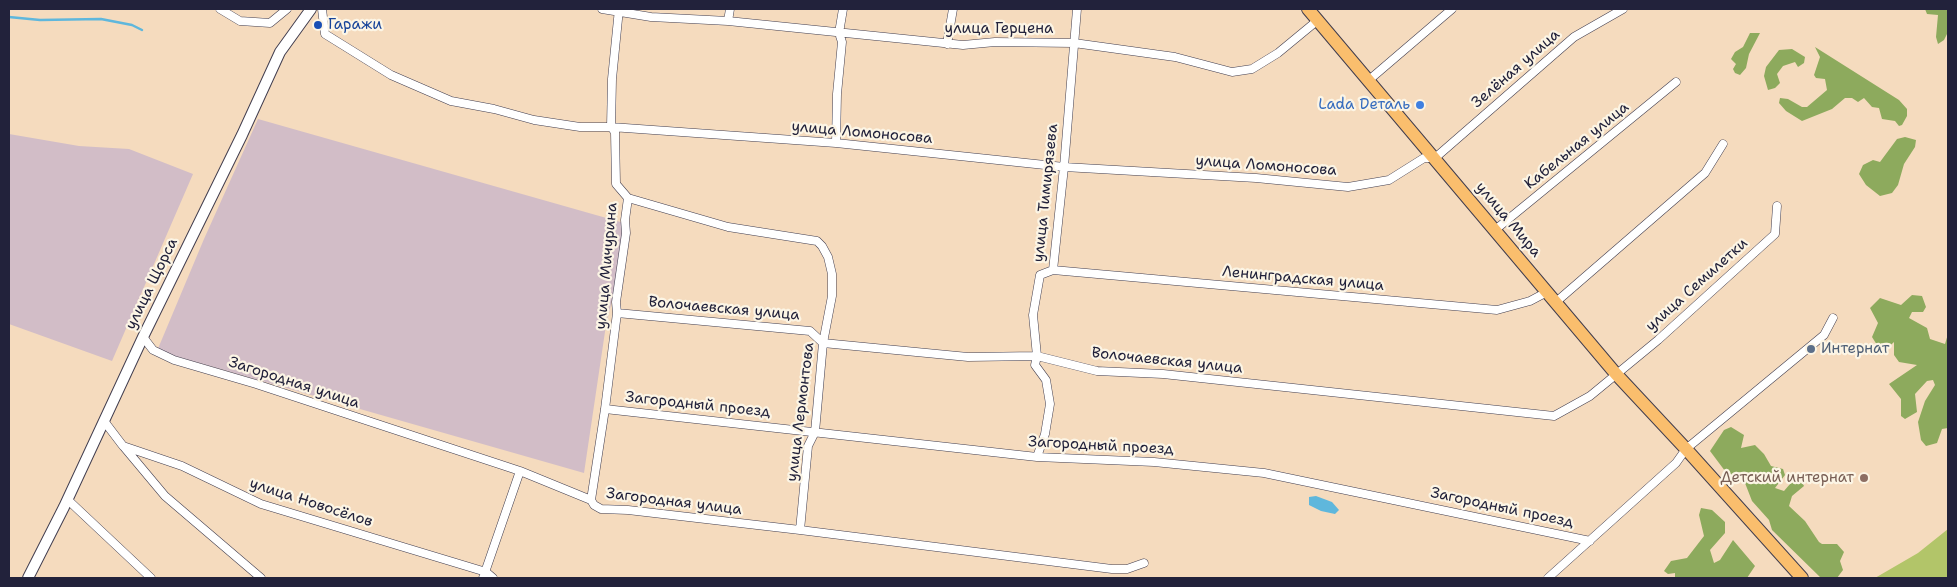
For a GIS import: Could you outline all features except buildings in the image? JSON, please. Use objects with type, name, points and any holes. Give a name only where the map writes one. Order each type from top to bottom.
[{"type":"main road","name":"улица Мира","points":[[1308,9],[1616,374],[1802,578]]},
{"type":"street","points":[[220,9],[240,21],[270,23],[287,9]]},
{"type":"street","name":"улица Щорса","points":[[28,578],[68,500],[143,337],[242,135],[280,52],[311,9]]},
{"type":"street","name":"улица Ломоносова","points":[[322,9],[325,34],[391,75],[451,102],[494,109],[534,120],[580,127],[611,127],[836,143],[1064,167],[1256,178],[1348,186],[1388,180],[1424,158],[1435,158]]},
{"type":"street","name":"улица Герцена","points":[[602,9],[619,10],[651,17],[728,21],[947,44],[963,45],[995,42],[1074,43],[1175,57],[1204,63],[1232,72],[1252,70],[1278,53],[1318,20]]},
{"type":"street","points":[[728,21],[730,9]]},
{"type":"street","points":[[836,143],[837,94],[842,42],[839,32],[843,9]]},
{"type":"street","points":[[947,44],[953,9]]},
{"type":"street","name":"улица Тимирязева","points":[[1037,457],[1045,434],[1050,404],[1046,380],[1035,366],[1037,356],[1033,315],[1040,275],[1052,270],[1064,167],[1077,9]]},
{"type":"street","points":[[1369,80],[1452,9]]},
{"type":"street","name":"Зелёная улица","points":[[1435,158],[1574,37],[1622,9]]},
{"type":"street","name":"улица Мичурина","points":[[591,500],[617,313],[616,302],[626,233],[625,220],[628,198],[616,184],[615,132],[611,127],[612,79],[619,10]]},
{"type":"street","name":"Кабельная улица","points":[[1495,230],[1676,82]]},
{"type":"street","name":"Ленинградская улица","points":[[1052,270],[1497,310],[1552,297],[1705,173],[1723,144]]},
{"type":"street","name":"улица Лермонтова","points":[[628,198],[728,227],[817,241],[828,257],[832,274],[832,296],[823,343],[815,432],[808,446],[800,530]]},
{"type":"street","name":"улица Семилетки","points":[[1616,374],[1658,340],[1775,234],[1777,206]]},
{"type":"street","name":"Волочаевская улица","points":[[617,313],[810,331],[823,343],[968,357],[1037,356],[1097,371],[1163,374],[1554,416],[1590,396],[1616,374]]},
{"type":"street","points":[[1548,578],[1676,463],[1686,449],[1824,335],[1833,318]]},
{"type":"street","name":"Загородная улица","points":[[143,337],[153,350],[174,360],[256,384],[520,471],[591,500],[594,505],[601,508],[800,530],[1112,569],[1127,569],[1144,563]]},
{"type":"street","name":"Загородный проезд","points":[[605,409],[1037,457],[1154,462],[1264,473],[1590,541]]},
{"type":"street","points":[[104,421],[165,496],[261,578]]},
{"type":"street","name":"улица Новосёлов","points":[[123,446],[182,466],[261,504],[494,578]]},
{"type":"street","points":[[485,575],[520,471]]},
{"type":"street","points":[[68,500],[151,578]]},
{"type":"shaded area","points":[[258,119],[624,223],[615,288],[606,325],[584,473],[157,351],[204,239]]},
{"type":"shaded area","points":[[9,134],[79,146],[129,149],[193,174],[112,361],[9,324]]},
{"type":"green space","points":[[1925,9],[1948,9],[1948,32],[1944,40],[1938,44],[1936,37],[1938,15],[1927,14]]},
{"type":"green space","points":[[1750,33],[1760,33],[1749,54],[1746,68],[1740,75],[1735,73],[1733,69],[1736,64],[1731,59],[1735,52],[1743,47]]},
{"type":"green space","points":[[1815,47],[1899,100],[1907,109],[1907,116],[1902,125],[1899,126],[1895,121],[1882,119],[1879,108],[1872,107],[1864,98],[1858,102],[1852,98],[1845,98],[1832,109],[1802,121],[1786,111],[1779,103],[1780,98],[1788,99],[1802,107],[1807,107],[1827,90],[1825,79],[1816,78],[1814,75],[1820,57]]},
{"type":"green space","points":[[1792,49],[1805,57],[1804,63],[1798,67],[1795,62],[1783,66],[1777,74],[1780,83],[1775,88],[1768,90],[1764,76],[1766,67],[1779,50]]},
{"type":"green space","points":[[1905,137],[1916,140],[1915,147],[1904,164],[1898,185],[1892,193],[1880,196],[1866,185],[1859,174],[1863,165],[1873,160],[1880,162],[1897,139]]},
{"type":"green space","points":[[1912,295],[1922,296],[1926,307],[1923,312],[1912,312],[1909,318],[1927,328],[1930,339],[1945,344],[1948,334],[1948,428],[1942,429],[1937,443],[1926,446],[1921,440],[1918,422],[1925,401],[1935,385],[1933,380],[1927,381],[1915,394],[1917,412],[1905,419],[1901,416],[1901,399],[1889,384],[1917,365],[1899,362],[1894,355],[1894,342],[1882,353],[1872,337],[1878,323],[1870,308],[1880,298],[1901,305]]},
{"type":"green space","points":[[1731,427],[1744,435],[1741,448],[1755,445],[1764,454],[1771,466],[1783,469],[1785,475],[1775,488],[1784,491],[1796,477],[1801,480],[1804,486],[1792,496],[1789,506],[1805,521],[1819,542],[1822,544],[1837,544],[1844,552],[1840,561],[1843,570],[1837,578],[1821,578],[1772,530],[1769,520],[1752,501],[1745,483],[1725,471],[1710,451],[1724,430]]},
{"type":"green space","points":[[1701,508],[1712,510],[1725,522],[1725,533],[1710,550],[1714,563],[1720,560],[1733,540],[1755,566],[1747,578],[1675,578],[1675,573],[1668,574],[1664,571],[1671,561],[1687,558],[1704,536],[1699,515]]},
{"type":"green space","points":[[1948,529],[1948,578],[1875,578],[1918,553]]},
{"type":"water","points":[[1316,496],[1332,502],[1339,510],[1335,514],[1321,511],[1309,505],[1309,497]]},
{"type":"waterway","points":[[9,17],[40,20],[101,19],[132,25],[142,30]]},
{"type":"place","name":"Гаражи","points":[[318,25]]},
{"type":"place","name":"Lada Dеталь","points":[[1420,105]]},
{"type":"place","name":"Интернат","points":[[1811,349]]},
{"type":"place","name":"Детский интернат","points":[[1864,478]]}]
